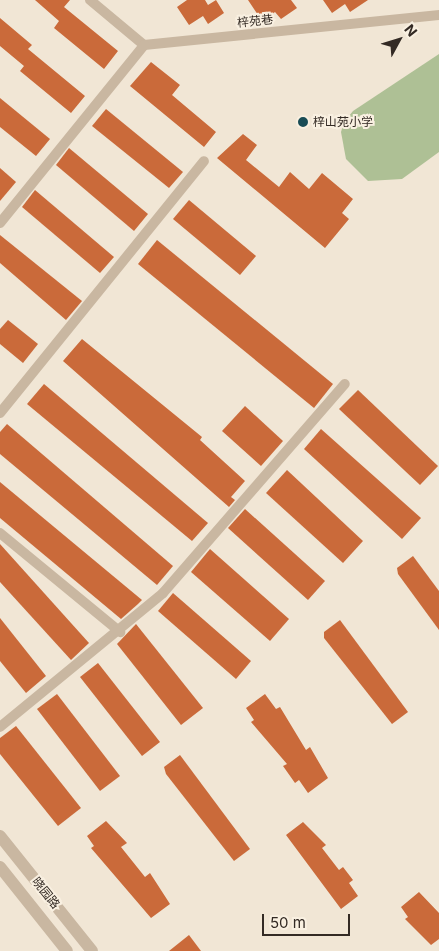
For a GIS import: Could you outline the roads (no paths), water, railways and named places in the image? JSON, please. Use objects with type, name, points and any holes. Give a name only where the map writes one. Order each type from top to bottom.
[{"type":"street","points":[[0,223],[144,45],[90,0]]},
{"type":"street","name":"梓苑巷","points":[[144,45],[439,15]]},
{"type":"street","points":[[0,413],[204,161]]},
{"type":"street","points":[[0,726],[120,632],[162,593],[345,384]]},
{"type":"street","points":[[0,533],[120,632]]},
{"type":"street","name":"晓园路","points":[[0,836],[92,951]]},
{"type":"street","name":"晓园路","points":[[0,866],[67,951]]},
{"type":"place","name":"梓山苑小学","points":[[303,122]]}]
